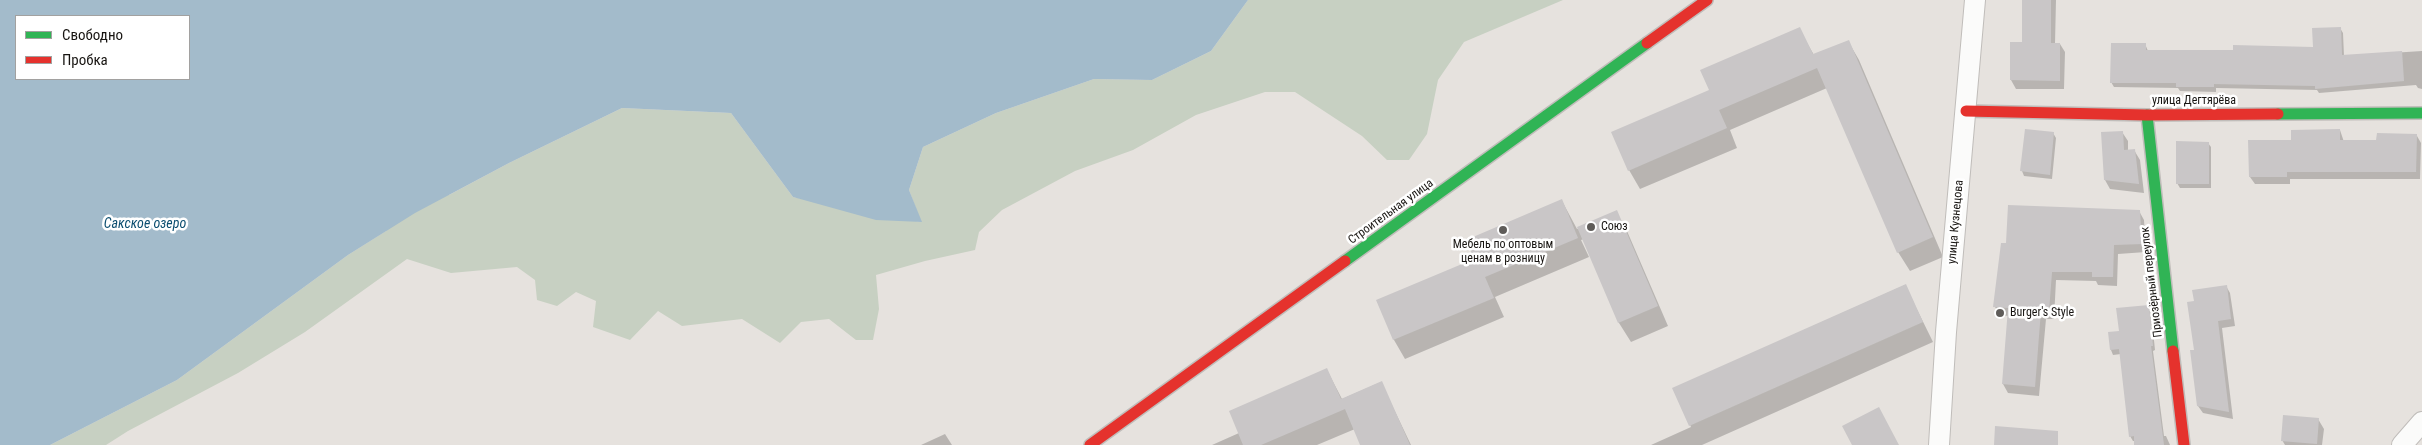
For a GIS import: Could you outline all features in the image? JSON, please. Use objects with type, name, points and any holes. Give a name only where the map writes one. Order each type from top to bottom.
[{"type":"street","name":"Строительная улица","points":[[1090,445],[1707,0]]},
{"type":"street","name":"улица Кузнецова","points":[[1939,445],[1947,323],[1975,0]]},
{"type":"street","name":"улица Дегтярёва","points":[[1966,112],[2147,115],[2422,113]]},
{"type":"street","name":"Приозёрный переулок","points":[[2147,115],[2184,445]]},
{"type":"street","points":[[2402,445],[2422,422]]},
{"type":"green space","points":[[1248,0],[1563,0],[1464,42],[1438,80],[1427,134],[1409,160],[1387,160],[1362,136],[1295,92],[1265,92],[1196,115],[1133,150],[1075,171],[1002,210],[979,232],[975,250],[925,261],[876,275],[879,309],[873,340],[856,340],[829,319],[801,322],[780,343],[742,319],[682,326],[658,311],[630,340],[593,327],[596,301],[576,292],[557,306],[537,300],[535,280],[517,267],[451,273],[407,259],[305,332],[238,373],[128,431],[106,445],[50,445],[177,380],[348,255],[386,231],[398,140],[449,195],[509,163],[622,108],[731,113],[793,197],[921,222],[909,190],[923,147],[996,113],[1094,79],[1152,80],[1211,51]]},
{"type":"water","name":"Сакское озеро","points":[[0,0],[1248,0],[1211,51],[1152,80],[1094,79],[996,113],[923,147],[909,190],[922,222],[876,220],[793,197],[731,113],[622,108],[509,163],[415,213],[348,255],[177,380],[50,445],[0,445]]},
{"type":"building","points":[[2022,0],[2051,0],[2051,43],[2060,43],[2060,81],[2010,80],[2010,42],[2022,42]]},
{"type":"building","points":[[1800,27],[1813,54],[1849,40],[1933,237],[1897,253],[1817,68],[1719,110],[1727,128],[1628,171],[1611,132],[1709,90],[1700,70]]},
{"type":"building","points":[[2341,27],[2342,55],[2402,51],[2404,81],[2315,89],[2315,86],[2214,84],[2214,87],[2176,87],[2176,83],[2110,83],[2111,43],[2146,43],[2146,50],[2233,50],[2233,45],[2313,47],[2312,28]]},
{"type":"building","points":[[2025,129],[2054,132],[2050,175],[2020,171]]},
{"type":"building","points":[[2340,129],[2340,140],[2376,140],[2377,133],[2417,134],[2416,172],[2287,172],[2287,177],[2249,177],[2248,140],[2291,140],[2291,130]]},
{"type":"building","points":[[2123,131],[2124,150],[2135,149],[2139,184],[2104,180],[2101,132]]},
{"type":"building","points":[[2176,141],[2209,142],[2209,184],[2176,184]]},
{"type":"building","points":[[1562,199],[1578,238],[1485,277],[1494,298],[1393,340],[1376,300],[1474,259],[1466,240]]},
{"type":"building","points":[[2008,205],[2140,210],[2142,244],[2114,245],[2113,277],[2092,277],[2092,272],[2052,272],[2049,311],[2041,310],[2035,387],[2002,384],[2008,308],[1993,307],[2001,243],[2006,243]]},
{"type":"building","points":[[1617,210],[1658,306],[1618,323],[1577,227]]},
{"type":"building","points":[[1906,284],[1923,322],[1689,426],[1672,388]]},
{"type":"building","points":[[2227,285],[2231,319],[2218,321],[2229,412],[2197,406],[2190,350],[2194,350],[2187,302],[2194,301],[2192,290]]},
{"type":"building","points":[[2149,305],[2153,346],[2151,346],[2164,445],[2134,445],[2134,436],[2129,437],[2119,349],[2110,350],[2108,332],[2119,331],[2116,308]]},
{"type":"building","points":[[1327,368],[1341,399],[1382,381],[1410,445],[1360,445],[1345,409],[1261,445],[1243,445],[1229,411]]},
{"type":"building","points":[[1879,407],[1899,445],[1852,445],[1842,426]]},
{"type":"building","points":[[2283,415],[2319,418],[2317,444],[2281,441]]},
{"type":"building","points":[[1995,426],[2058,431],[2058,445],[1994,445]]},
{"type":"traffic: fast","points":[[1345,261],[1647,43]]},
{"type":"traffic: fast","points":[[2278,114],[2422,113]]},
{"type":"traffic: fast","points":[[2147,115],[2173,351]]},
{"type":"traffic: jam","points":[[1647,43],[1707,0]]},
{"type":"traffic: jam","points":[[1966,111],[2147,115],[2278,114]]},
{"type":"traffic: jam","points":[[1090,445],[1345,261]]},
{"type":"traffic: jam","points":[[2173,351],[2184,445]]},
{"type":"place","name":"Союз","points":[[1591,227]]},
{"type":"place","name":"Мебель по оптовым ценам в розницу","points":[[1503,230]]},
{"type":"place","name":"Burger's Style","points":[[2000,313]]}]
